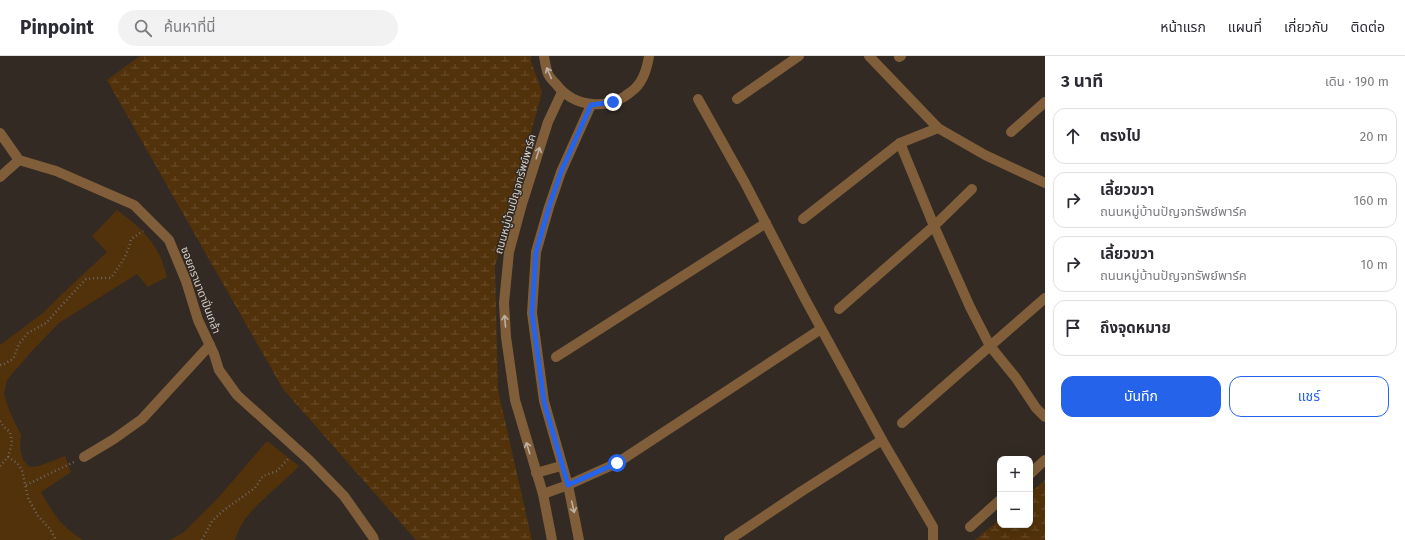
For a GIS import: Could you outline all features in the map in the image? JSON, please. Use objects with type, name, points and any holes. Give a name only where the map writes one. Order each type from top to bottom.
[{"type":"street","points":[[544,56],[548,74],[562,92],[576,101],[591,105],[613,102],[633,91],[646,73],[649,56]]},
{"type":"street","points":[[737,99],[799,56]]},
{"type":"street","points":[[869,56],[938,128],[986,155],[1045,183]]},
{"type":"street","name":"ถนนหมู่บ้านปัญจทรัพย์พาร์ค","points":[[552,540],[542,494],[515,400],[506,337],[504,303],[509,252],[522,204],[548,122],[562,92]]},
{"type":"street","points":[[698,99],[745,183],[882,440],[933,527],[933,540]]},
{"type":"street","points":[[1011,132],[1045,102]]},
{"type":"street","points":[[579,540],[568,485],[561,466],[544,402],[532,313],[536,252],[561,172],[591,105]]},
{"type":"street","points":[[803,219],[900,143],[938,128]]},
{"type":"street","points":[[0,133],[19,160],[0,177]]},
{"type":"street","points":[[900,143],[934,226],[970,307],[990,346],[1016,378],[1036,408],[1045,416]]},
{"type":"street","name":"ซอยกรานาดาปิ่นเกล้า","points":[[19,160],[56,171],[134,205],[169,240],[186,281],[198,320],[210,345],[219,370],[237,395],[297,449],[344,496],[374,540]]},
{"type":"street","points":[[839,309],[934,226],[972,189]]},
{"type":"street","points":[[556,357],[766,223]]},
{"type":"street","points":[[902,423],[1045,298]]},
{"type":"street","points":[[542,494],[568,485],[617,463],[821,328]]},
{"type":"street","points":[[84,457],[114,439],[142,419],[210,345]]},
{"type":"street","points":[[729,540],[882,440]]},
{"type":"street","points":[[1033,471],[1045,460]]},
{"type":"street","points":[[536,473],[561,466]]},
{"type":"street","points":[[970,527],[997,503]]},
{"type":"path","points":[[0,365],[13,359],[19,344],[28,333],[46,323],[86,279],[111,278],[124,260],[131,239],[154,225]]},
{"type":"path","points":[[0,421],[10,432],[12,443],[8,457],[0,466]]},
{"type":"path","points":[[202,540],[212,521],[224,510],[255,488],[263,476],[277,471],[297,449]]},
{"type":"path","points":[[8,457],[17,462],[22,470],[28,498],[38,516],[50,529],[56,540]]},
{"type":"path","points":[[26,485],[84,457]]},
{"type":"green space","points":[[140,56],[531,56],[531,61],[542,92],[495,266],[498,390],[532,540],[416,540],[283,389],[107,80]]},
{"type":"green space","points":[[117,210],[136,225],[152,242],[161,258],[167,277],[148,287],[137,274],[59,323],[7,380],[4,394],[9,410],[21,435],[20,448],[23,460],[30,467],[39,466],[65,456],[71,472],[41,492],[50,508],[63,525],[83,540],[0,540],[0,345],[43,313],[107,252],[92,236]]},
{"type":"green space","points":[[267,441],[299,466],[247,516],[235,540],[170,540],[184,532],[218,498]]},
{"type":"green space","points":[[1045,480],[1045,540],[975,540],[997,522],[997,528],[1033,528],[1033,490]]},
{"type":"route","points":[[613,102],[591,105],[561,172],[536,252],[532,313],[544,402],[561,466],[568,485],[617,463]]}]
